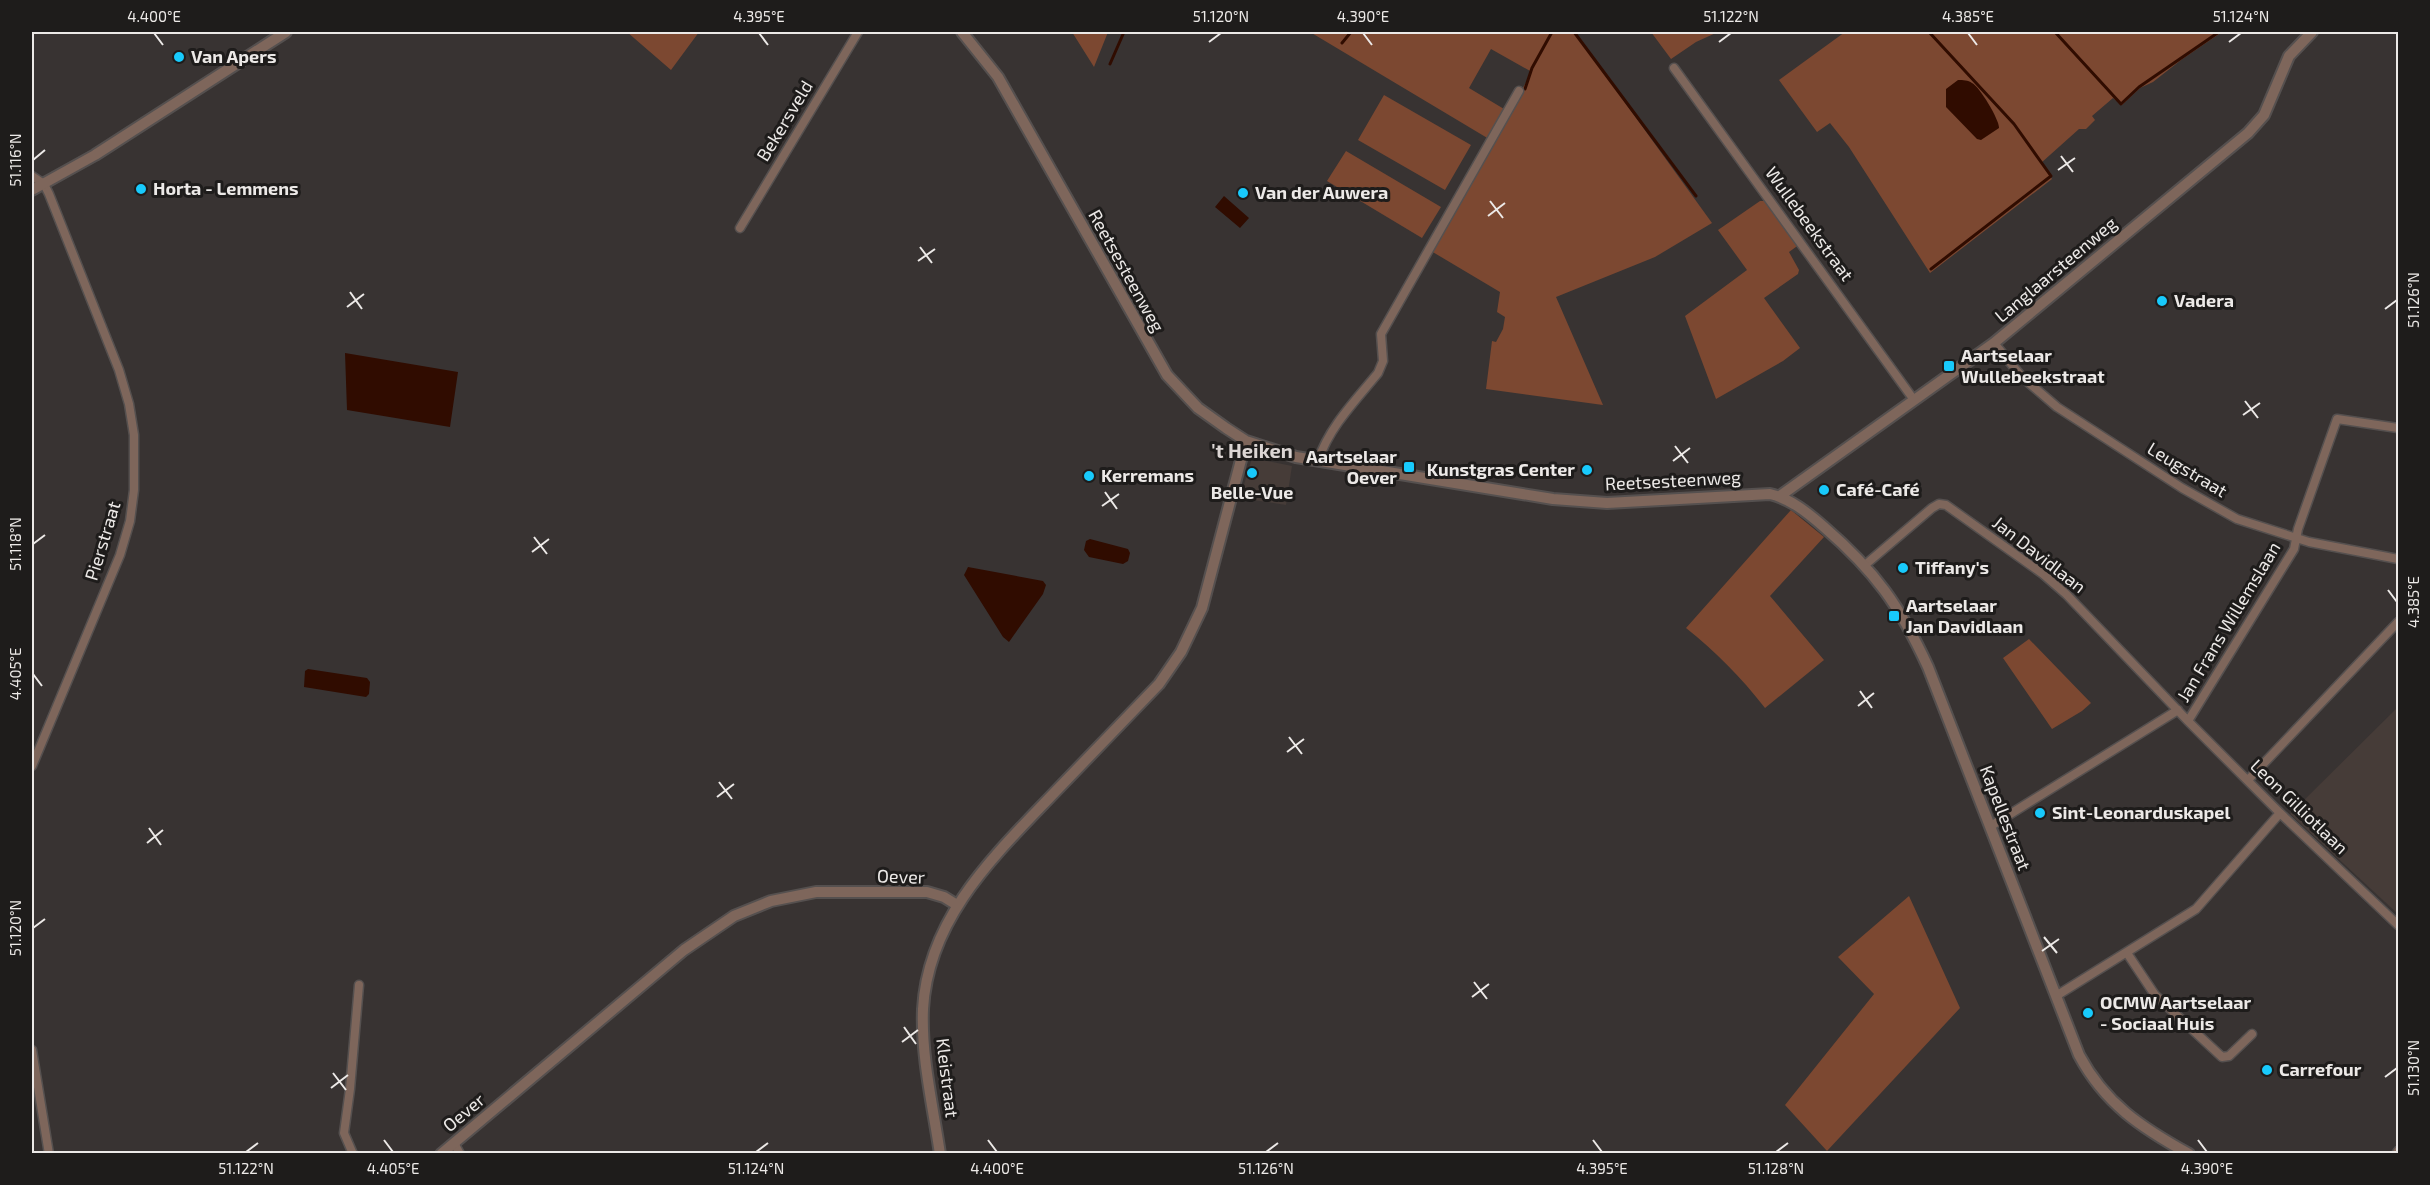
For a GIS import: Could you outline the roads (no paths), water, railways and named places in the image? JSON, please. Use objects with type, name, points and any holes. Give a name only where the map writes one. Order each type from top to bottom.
[{"type":"street","points":[[32,190],[95,155],[286,32]]},
{"type":"street","name":"Bekersveld","points":[[740,228],[858,32]]},
{"type":"street","name":"Reetsesteenweg","points":[[962,32],[998,77],[1167,375],[1198,408],[1246,441],[1296,457],[1553,499],[1607,503],[1759,493],[1780,496]]},
{"type":"street","name":"Langlaarsteenweg","points":[[1780,496],[1994,343],[2254,128],[2271,102],[2289,56],[2312,32]]},
{"type":"street","name":"Wullebeekstraat","points":[[1674,68],[1914,400]]},
{"type":"street","points":[[1318,461],[1331,431],[1378,373],[1383,361],[1381,334],[1519,91]]},
{"type":"street","points":[[32,177],[44,184]]},
{"type":"street","name":"Pierstraat","points":[[32,766],[120,555],[130,521],[135,464],[129,404],[119,370],[44,184]]},
{"type":"street","name":"Leugstraat","points":[[1994,343],[2022,376],[2057,407],[2182,488],[2237,519],[2297,538],[2398,559]]},
{"type":"street","name":"Jan Frans Willemslaan","points":[[2188,721],[2295,549],[2337,419],[2398,428]]},
{"type":"street","points":[[957,905],[982,869],[1159,684],[1181,652],[1207,594],[1246,441]]},
{"type":"street","name":"Kapellestraat","points":[[1780,496],[1814,519],[1865,565],[1888,595],[1916,641],[1991,826],[2079,1055],[2091,1078],[2131,1118],[2189,1154]]},
{"type":"street","name":"Jan Davidlaan","points":[[1865,565],[1932,508],[1940,504],[1946,505],[2043,574],[2066,594],[2178,710]]},
{"type":"street","points":[[2248,780],[2398,622]]},
{"type":"street","points":[[1991,826],[2178,710]]},
{"type":"street","name":"Leon Gilliotlaan","points":[[2178,710],[2280,813],[2398,925]]},
{"type":"street","points":[[2056,996],[2196,909],[2280,813]]},
{"type":"street","name":"Oever","points":[[441,1154],[684,950],[734,916],[771,901],[816,892],[927,892],[944,897],[957,905]]},
{"type":"street","name":"Kleistraat","points":[[940,1154],[924,1046],[923,1008],[936,951],[957,905]]},
{"type":"street","points":[[2127,953],[2155,995],[2222,1057],[2229,1056],[2252,1034]]},
{"type":"street","points":[[352,1154],[344,1133],[359,985]]},
{"type":"street","points":[[32,1050],[49,1154]]},
{"type":"street","points":[[454,1143],[460,1154]]},
{"type":"waterway","points":[[1110,64],[1124,32]]},
{"type":"waterway","points":[[1342,43],[1351,32]]},
{"type":"waterway","points":[[1525,89],[1532,68],[1552,32]]},
{"type":"waterway","points":[[1574,32],[1696,196]]},
{"type":"waterway","points":[[1929,32],[2014,124],[2051,176],[1931,269]]},
{"type":"waterway","points":[[2055,32],[2121,104],[2139,87],[2219,32]]},
{"type":"place","name":"Van Apers","points":[[179,57]]},
{"type":"place","name":"Horta - Lemmens","points":[[141,189]]},
{"type":"place","name":"Van der Auwera","points":[[1243,193]]},
{"type":"place","name":"Vadera","points":[[2162,301]]},
{"type":"place","name":"Aartselaar Wullebeekstraat","points":[[1949,366]]},
{"type":"place","name":"Aartselaar Oever","points":[[1409,467]]},
{"type":"place","name":"Kunstgras Center","points":[[1587,470]]},
{"type":"place","name":"Belle-Vue","points":[[1252,473]]},
{"type":"place","name":"Kerremans","points":[[1089,476]]},
{"type":"place","name":"Café-Café","points":[[1824,490]]},
{"type":"place","name":"Tiffany's","points":[[1903,568]]},
{"type":"place","name":"Aartselaar Jan Davidlaan","points":[[1894,616]]},
{"type":"place","name":"Sint-Leonarduskapel","points":[[2040,813]]},
{"type":"place","name":"OCMW Aartselaar - Sociaal Huis","points":[[2088,1013]]},
{"type":"place","name":"Carrefour","points":[[2267,1070]]},
{"type":"district","name":"'t Heiken","points":[[1252,451]]}]
